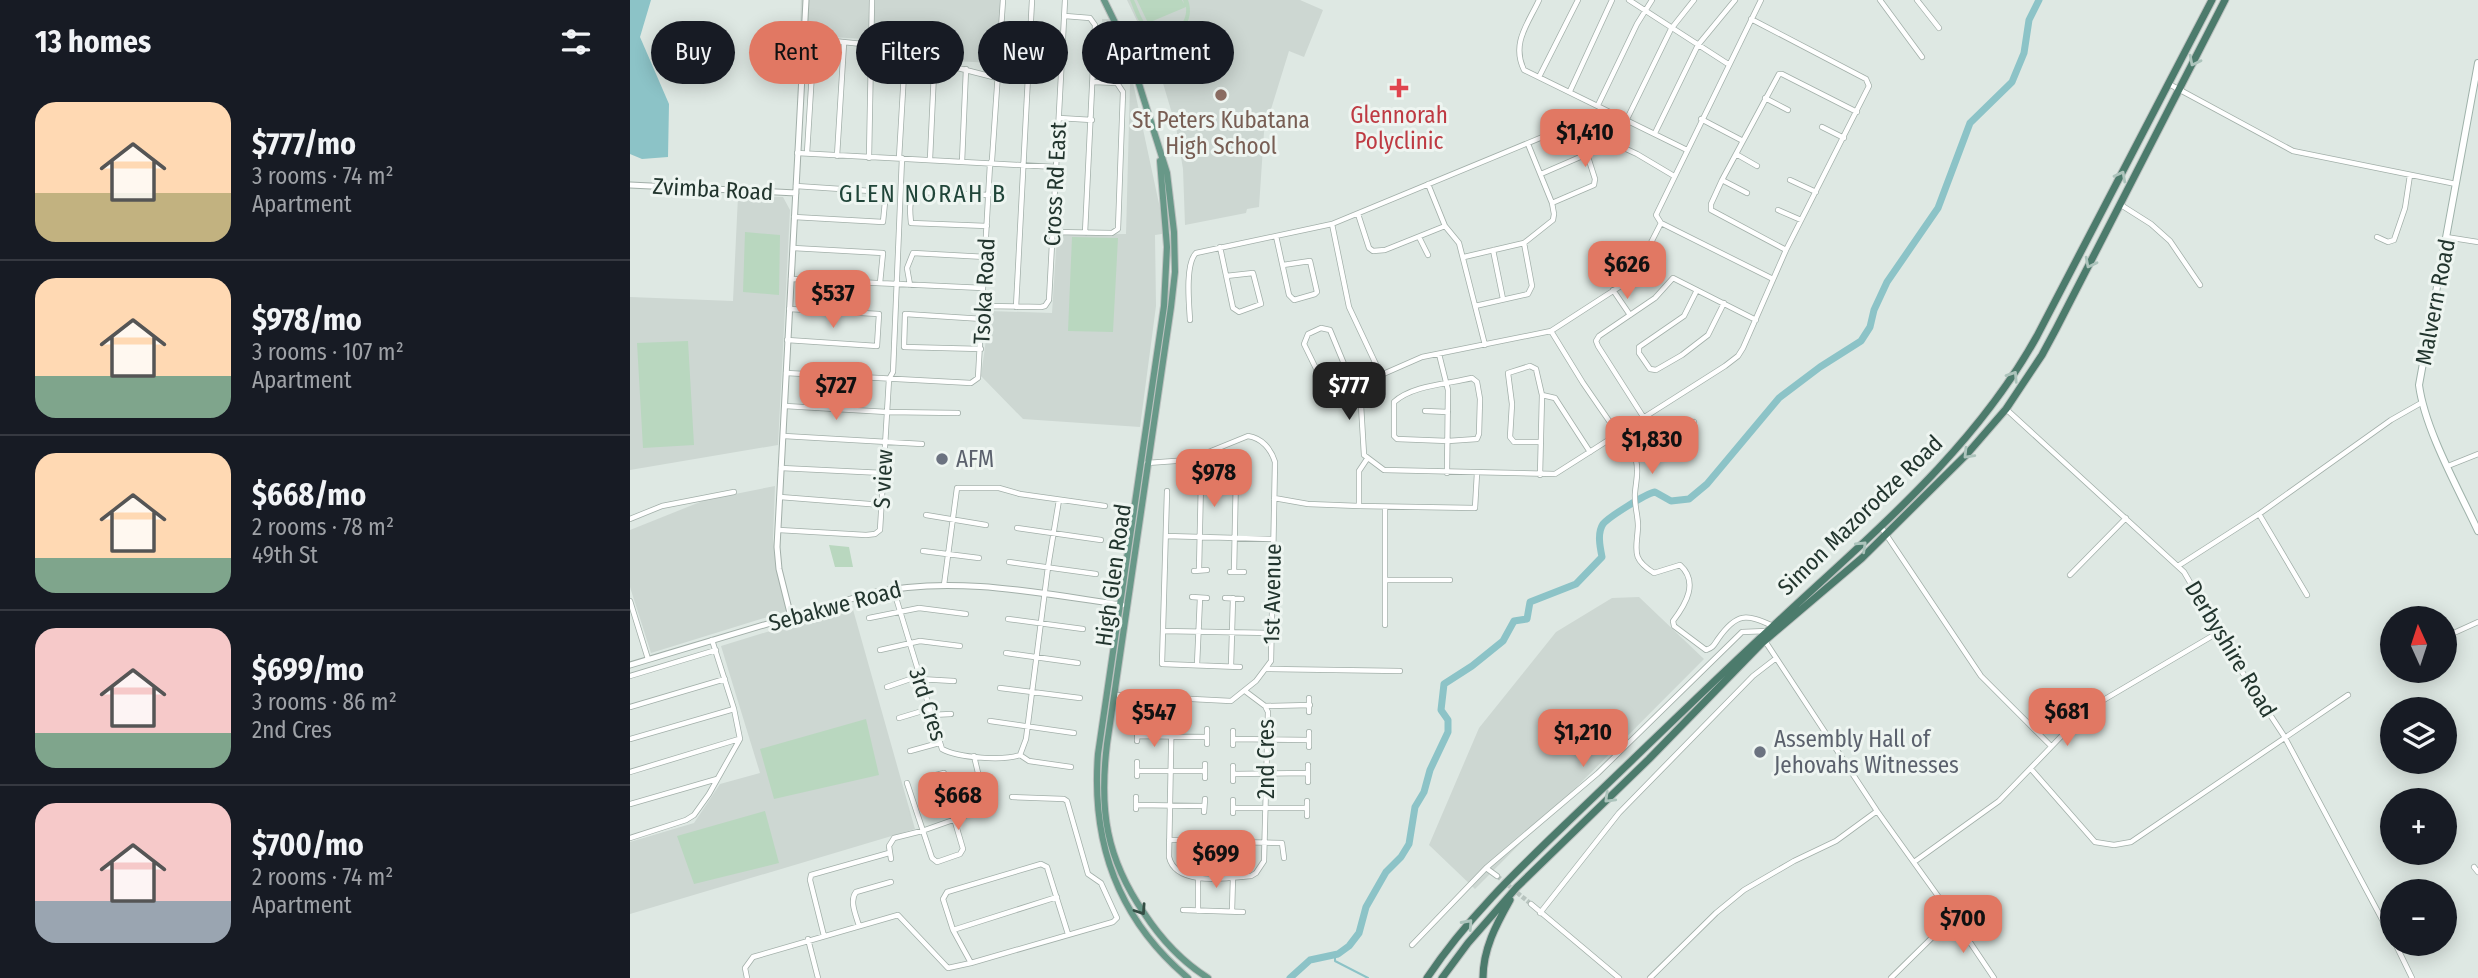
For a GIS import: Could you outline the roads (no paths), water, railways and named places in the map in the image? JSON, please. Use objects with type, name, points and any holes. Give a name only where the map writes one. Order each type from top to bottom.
[{"type":"highway","name":"Simon Mazorodze Road","points":[[1427,978],[1456,938],[1508,879],[1770,628],[1881,527],[1958,446],[2014,377],[2212,0]]},
{"type":"highway","name":"Simon Mazorodze Road","points":[[1442,978],[1468,943],[1517,887],[1649,760],[1765,641],[1886,535],[1967,454],[2006,409],[2042,355],[2225,0]]},
{"type":"highway","points":[[1483,978],[1483,964],[1492,932],[1517,887]]},
{"type":"main road","name":"High Glen Road","points":[[1104,0],[1128,49],[1158,145],[1166,212],[1166,272],[1144,463],[1097,767],[1096,798],[1102,840],[1113,878],[1136,920],[1167,960],[1188,978]]},
{"type":"main road","name":"Malvern Road","points":[[2478,63],[2419,385],[2421,403],[2478,531]]},
{"type":"main road","name":"High Glen Road","points":[[1123,606],[1105,762],[1104,794],[1111,845],[1120,874],[1159,935],[1172,950],[1208,978]]},
{"type":"street","points":[[805,21],[806,0]]},
{"type":"street","points":[[872,0],[872,21]]},
{"type":"street","name":"Tsoka Road","points":[[1002,21],[1003,0]]},
{"type":"street","points":[[1031,21],[1032,0]]},
{"type":"street","name":"Cross Rd East","points":[[1065,0],[1065,21]]},
{"type":"street","points":[[1539,0],[1517,45],[1524,70],[1687,150]]},
{"type":"street","points":[[1539,77],[1578,0]]},
{"type":"street","points":[[1570,91],[1612,0]]},
{"type":"street","points":[[1629,0],[1728,64]]},
{"type":"street","points":[[1598,105],[1652,0]]},
{"type":"street","points":[[1627,120],[1671,29],[1694,0]]},
{"type":"street","points":[[1655,133],[1698,45],[1735,0]]},
{"type":"street","points":[[1760,0],[1656,212],[1661,223],[1773,279]]},
{"type":"street","points":[[1880,0],[1922,57]]},
{"type":"street","points":[[1917,0],[1939,28]]},
{"type":"street","points":[[1065,16],[1090,18],[1092,21]]},
{"type":"street","points":[[1661,223],[1637,273],[1551,331],[1416,359],[1355,388],[1331,396],[1304,344],[1308,334],[1321,328],[1330,330],[1355,388],[1361,405],[1363,452],[1367,458],[1384,470],[1447,473],[1555,474],[1732,361],[1743,348],[1786,250],[1869,89],[1866,79],[1751,19]]},
{"type":"street","points":[[837,156],[844,43],[856,44]]},
{"type":"street","points":[[962,162],[966,69],[978,72]]},
{"type":"street","points":[[1786,250],[1712,210],[1711,204],[1722,180],[1776,76],[1782,74],[1857,112]]},
{"type":"street","points":[[791,617],[779,569],[779,530],[801,84]]},
{"type":"street","points":[[807,153],[811,84]]},
{"type":"street","points":[[869,158],[871,84]]},
{"type":"street","name":"S view","points":[[779,530],[875,534],[880,530],[889,379],[892,372],[902,84]]},
{"type":"street","points":[[930,159],[933,84]]},
{"type":"street","name":"Tsoka Road","points":[[889,379],[971,383],[978,378],[997,84]]},
{"type":"street","points":[[1016,307],[1027,84]]},
{"type":"street","name":"Cross Rd East","points":[[984,306],[1041,307],[1048,303],[1060,84]]},
{"type":"street","points":[[1086,233],[1094,84]]},
{"type":"street","points":[[1053,232],[1112,233],[1118,229],[1123,92],[1118,84]]},
{"type":"street","points":[[2169,84],[2293,151],[2457,184]]},
{"type":"street","points":[[1765,98],[1788,110]]},
{"type":"street","points":[[1059,118],[1092,120]]},
{"type":"street","points":[[1701,119],[1743,141]]},
{"type":"street","points":[[1190,320],[1192,257],[1201,251],[1332,224],[1557,131],[1573,127],[1590,128],[1598,136],[1630,150],[1674,176]]},
{"type":"street","points":[[1822,127],[1844,138]]},
{"type":"street","points":[[1541,174],[1596,149],[1598,136]]},
{"type":"street","points":[[1464,257],[1524,243],[1553,220],[1555,214],[1552,203],[1528,144]]},
{"type":"street","points":[[797,153],[1056,167]]},
{"type":"street","points":[[1552,203],[1594,185],[1595,179],[1587,154]]},
{"type":"street","points":[[1736,154],[1758,166]]},
{"type":"street","points":[[2377,237],[2388,242],[2394,240],[2410,175]]},
{"type":"street","points":[[1722,180],[1747,193]]},
{"type":"street","points":[[1790,180],[1816,192]]},
{"type":"street","points":[[1428,184],[1445,226],[1456,237],[1464,257],[1485,345]]},
{"type":"street","name":"Zvimba Road","points":[[630,186],[796,190]]},
{"type":"street","points":[[794,217],[883,222],[886,192],[796,190]]},
{"type":"street","points":[[987,226],[911,223],[911,203],[917,192],[989,195]]},
{"type":"street","points":[[2121,205],[2151,224],[2171,241],[2200,285]]},
{"type":"street","points":[[1778,210],[1801,220]]},
{"type":"street","points":[[1358,214],[1369,248],[1373,251],[1385,250],[1445,226]]},
{"type":"street","points":[[1332,224],[1349,307],[1381,376]]},
{"type":"street","points":[[1276,236],[1283,265],[1291,298],[1294,300],[1317,292],[1310,261],[1283,265]]},
{"type":"street","points":[[1419,237],[1427,255]]},
{"type":"street","points":[[2446,237],[2478,242]]},
{"type":"street","points":[[1475,306],[1528,294],[1532,286],[1524,243]]},
{"type":"street","points":[[1220,247],[1226,276],[1235,311],[1253,309],[1261,304],[1253,273],[1226,276]]},
{"type":"street","points":[[793,248],[883,253],[880,283]]},
{"type":"street","points":[[1493,250],[1503,299]]},
{"type":"street","points":[[910,285],[906,268],[913,253],[986,257]]},
{"type":"street","points":[[791,279],[983,288]]},
{"type":"street","points":[[1644,418],[1596,341],[1599,336],[1655,298],[1671,279],[1756,320]]},
{"type":"street","points":[[1613,290],[1630,315]]},
{"type":"street","points":[[1697,290],[1684,316],[1639,347],[1639,353],[1650,369],[1656,370],[1702,340],[1712,329],[1724,303]]},
{"type":"street","points":[[787,340],[877,346],[879,314],[789,309]]},
{"type":"street","points":[[981,349],[904,347],[905,314],[983,319]]},
{"type":"street","points":[[1551,331],[1617,436],[1636,460],[1639,475],[1635,492],[1638,527],[1635,550],[1640,562],[1657,574],[1680,565],[1687,571],[1691,589],[1673,621],[1674,626],[1706,650],[1713,648],[1720,635],[1739,618],[1746,616],[1770,628]]},
{"type":"street","points":[[1439,354],[1446,384],[1448,412],[1447,473]]},
{"type":"street","points":[[1540,442],[1511,440],[1509,371],[1534,366],[1536,369],[1542,395],[1540,475]]},
{"type":"street","points":[[786,373],[889,379]]},
{"type":"street","points":[[1475,379],[1477,382],[1480,399],[1477,439],[1397,439],[1393,433],[1396,399],[1410,392],[1446,384],[1475,379]]},
{"type":"street","points":[[1542,395],[1555,398],[1591,452]]},
{"type":"street","points":[[2178,566],[2259,514],[2391,420],[2421,403]]},
{"type":"street","points":[[785,406],[958,413]]},
{"type":"street","name":"Derbyshire Road","points":[[2006,409],[2178,566],[2284,736],[2380,916]]},
{"type":"street","points":[[1425,411],[1448,412]]},
{"type":"street","points":[[1636,460],[1694,422]]},
{"type":"street","points":[[784,436],[922,444]]},
{"type":"street","name":"1st Avenue","points":[[1114,695],[1231,701],[1267,669],[1270,661],[1273,456],[1262,441],[1252,436],[1189,460],[1144,463]]},
{"type":"street","points":[[2448,466],[2478,454]]},
{"type":"street","points":[[1359,506],[1359,471],[1367,458]]},
{"type":"street","points":[[782,468],[883,473]]},
{"type":"street","points":[[1236,473],[1232,572],[1244,572]]},
{"type":"street","points":[[1274,498],[1308,504],[1475,509],[1477,473]]},
{"type":"street","points":[[1201,481],[1197,570],[1207,570]]},
{"type":"street","points":[[944,585],[957,488],[999,488],[1020,494],[1105,506]]},
{"type":"street","points":[[1167,491],[1162,664],[1240,667]]},
{"type":"street","points":[[630,519],[662,506],[734,492]]},
{"type":"street","points":[[780,497],[882,505]]},
{"type":"street","points":[[1020,755],[1025,745],[1028,726],[1059,500]]},
{"type":"street","points":[[1385,508],[1385,625]]},
{"type":"street","points":[[2259,514],[2307,595]]},
{"type":"street","points":[[926,516],[986,524]]},
{"type":"street","points":[[2070,575],[2126,518]]},
{"type":"street","points":[[1881,527],[1984,680],[2051,746]]},
{"type":"street","points":[[1017,528],[1101,540]]},
{"type":"street","points":[[1166,536],[1273,539]]},
{"type":"street","points":[[923,551],[979,558]]},
{"type":"street","points":[[1009,563],[1096,574]]},
{"type":"street","points":[[1385,580],[1450,580]]},
{"type":"street","name":"Sebakwe Road","points":[[630,665],[892,588],[944,585],[1045,594],[1123,606]]},
{"type":"street","name":"3rd Cres","points":[[892,588],[939,743],[946,752],[1006,758],[1020,755],[1029,761],[1071,767]]},
{"type":"street","points":[[1192,597],[1207,598]]},
{"type":"street","points":[[1197,665],[1200,597]]},
{"type":"street","points":[[1225,598],[1242,598]]},
{"type":"street","points":[[1231,666],[1233,598]]},
{"type":"street","points":[[630,601],[648,659]]},
{"type":"street","points":[[869,618],[919,608],[966,614]]},
{"type":"street","points":[[1008,620],[1083,629]]},
{"type":"street","points":[[2457,632],[2478,622]]},
{"type":"street","points":[[1412,945],[1486,868],[1598,773],[1742,632],[1770,628]]},
{"type":"street","points":[[1163,631],[1271,633]]},
{"type":"street","points":[[1914,862],[1999,801],[2051,746],[2095,705],[2220,632]]},
{"type":"street","points":[[630,838],[690,818],[709,794],[740,739],[734,709],[712,640]]},
{"type":"street","points":[[880,650],[920,641],[960,646]]},
{"type":"street","points":[[1765,641],[1877,811],[1994,978]]},
{"type":"street","points":[[630,676],[716,650]]},
{"type":"street","points":[[1006,653],[1078,663]]},
{"type":"street","points":[[1540,914],[1619,813],[1753,676],[1775,659]]},
{"type":"street","points":[[1267,669],[1401,671]]},
{"type":"street","points":[[887,687],[919,677],[954,681]]},
{"type":"street","points":[[630,707],[724,679]]},
{"type":"street","points":[[1000,688],[1080,698]]},
{"type":"street","name":"2nd Cres","points":[[1198,877],[1251,876],[1265,861],[1268,712],[1265,706],[1245,691]]},
{"type":"street","points":[[2032,769],[2095,842],[2123,845],[2348,695]]},
{"type":"street","points":[[1265,706],[1309,708],[1309,698]]},
{"type":"street","points":[[1172,699],[1169,857],[1176,871],[1198,877],[1198,911]]},
{"type":"street","points":[[630,740],[734,709]]},
{"type":"street","points":[[900,718],[930,712],[951,714]]},
{"type":"street","points":[[990,721],[1074,733]]},
{"type":"street","points":[[1138,725],[1137,739],[1172,737],[1207,741],[1207,729]]},
{"type":"street","points":[[1233,731],[1233,742],[1266,739],[1309,740]]},
{"type":"street","points":[[1309,732],[1309,747]]},
{"type":"street","points":[[630,772],[740,739]]},
{"type":"street","points":[[910,751],[939,743]]},
{"type":"street","points":[[891,859],[890,841],[894,838],[984,809],[975,756]]},
{"type":"street","points":[[1137,762],[1137,774],[1205,771]]},
{"type":"street","points":[[1205,764],[1205,778]]},
{"type":"street","points":[[1308,765],[1308,782]]},
{"type":"street","points":[[1233,766],[1233,781]]},
{"type":"street","points":[[907,783],[933,861],[937,862],[960,854],[963,849],[942,774],[932,776]]},
{"type":"street","points":[[1233,774],[1308,774]]},
{"type":"street","points":[[630,804],[718,779]]},
{"type":"street","points":[[747,978],[745,968],[753,957],[895,915],[900,915],[915,935],[929,946],[948,968],[1112,922],[1117,918],[1101,883],[1088,874],[1067,801],[1012,797]]},
{"type":"street","points":[[1136,797],[1136,807],[1204,809],[1205,799]]},
{"type":"street","points":[[1233,800],[1233,810],[1307,808]]},
{"type":"street","points":[[1307,801],[1307,816]]},
{"type":"street","points":[[1650,978],[1716,913],[1744,890],[1836,841],[1877,811]]},
{"type":"street","points":[[1204,832],[1204,847]]},
{"type":"street","points":[[1169,840],[1204,840]]},
{"type":"street","points":[[1230,843],[1283,844],[1284,858]]},
{"type":"street","points":[[824,936],[811,875],[889,853]]},
{"type":"street","points":[[971,963],[953,930],[943,899],[947,892],[1041,864],[1048,867],[1068,934]]},
{"type":"street","points":[[2474,867],[2478,872]]},
{"type":"street","points":[[1486,868],[1497,876]]},
{"type":"street","points":[[1232,912],[1233,877]]},
{"type":"street","points":[[859,926],[853,895],[891,882]]},
{"type":"street","points":[[953,930],[1057,897]]},
{"type":"street","points":[[1531,904],[1619,978]]},
{"type":"street","points":[[1183,910],[1243,912]]},
{"type":"street","points":[[1892,978],[1952,917]]},
{"type":"street","points":[[808,939],[818,978]]},
{"type":"street","points":[[2401,956],[2412,978]]},
{"type":"water","points":[[630,0],[651,0],[640,37],[651,62],[651,84],[660,84],[669,104],[668,157],[642,159],[630,154]]},
{"type":"waterway","points":[[1290,978],[1310,960],[1338,954],[1349,946],[1359,933],[1366,907],[1386,872],[1409,844],[1415,807],[1424,792],[1430,770],[1448,732],[1448,720],[1441,710],[1444,684],[1503,641],[1514,621],[1527,619],[1530,602],[1576,584],[1602,557],[1600,532],[1603,524],[1619,511],[1655,492],[1671,501],[1689,499],[1707,484],[1779,398],[1861,341],[1870,327],[1874,310],[1887,282],[1938,208],[1970,123],[2012,82],[2024,53],[2029,20],[2039,0]]},
{"type":"waterway","points":[[1335,954],[1335,961],[1368,978]]},
{"type":"tunnel","points":[[1497,876],[1531,904]]},
{"type":"place","name":"Glennorah Polyclinic","points":[[1399,88]]},
{"type":"place","name":"St Peters Kubatana High School","points":[[1221,95]]},
{"type":"place","name":"AFM","points":[[942,459]]},
{"type":"place","name":"Assembly Hall of Jehovahs Witnesses","points":[[1760,752]]},
{"type":"district","name":"GLEN NORAH B","points":[[923,194]]}]
